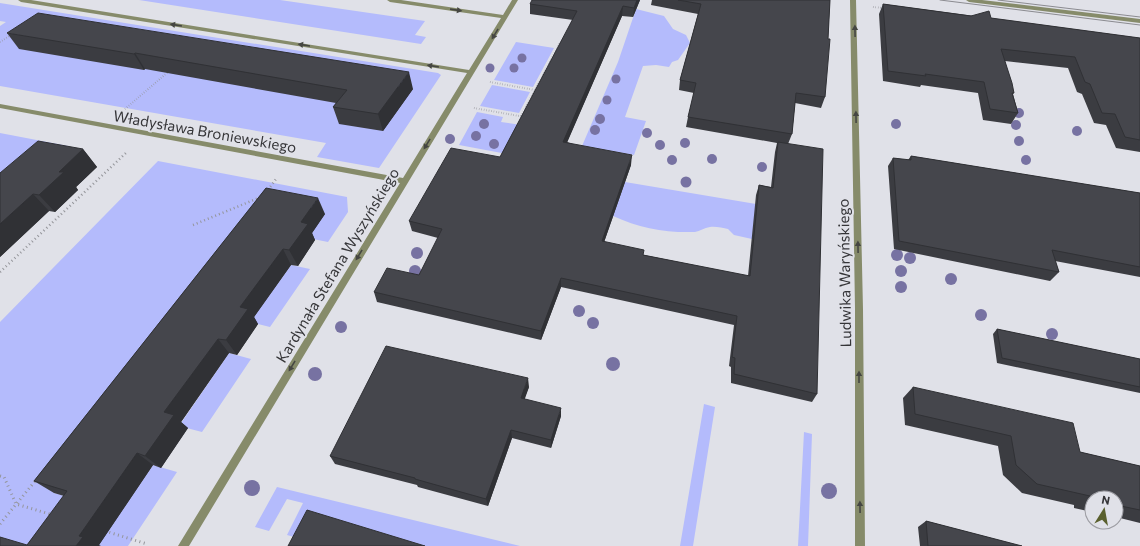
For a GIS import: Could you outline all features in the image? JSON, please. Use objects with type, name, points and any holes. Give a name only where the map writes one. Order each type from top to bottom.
[{"type":"street","points":[[21,0],[471,72]]},
{"type":"street","points":[[390,0],[504,17]]},
{"type":"street","name":"Kardynała Stefana Wyszyńskiego","points":[[183,546],[515,0]]},
{"type":"street","name":"Ludwika Waryńskiego","points":[[853,0],[859,301],[860,546]]},
{"type":"street","points":[[969,0],[1140,21]]},
{"type":"street","name":"Władysława Broniewskiego","points":[[0,106],[404,181]]},
{"type":"path","points":[[0,42],[13,33]]},
{"type":"path","points":[[521,116],[560,42]]},
{"type":"path","points":[[105,126],[170,69]]},
{"type":"path","points":[[489,82],[535,90]]},
{"type":"path","points":[[474,108],[526,117]]},
{"type":"path","points":[[0,272],[127,152]]},
{"type":"path","points":[[267,190],[276,179]]},
{"type":"path","points":[[193,225],[262,196],[258,202]]},
{"type":"path","points":[[0,524],[41,473]]},
{"type":"path","points":[[0,476],[4,478],[16,504],[60,517]]},
{"type":"path","points":[[103,530],[147,544]]},
{"type":"shaded area","points":[[139,0],[280,0],[425,21],[415,35],[426,37],[421,44]]},
{"type":"shaded area","points":[[0,3],[438,73],[441,75],[379,168],[317,157],[326,143],[0,86],[0,26],[6,22],[0,21]]},
{"type":"shaded area","points":[[636,9],[664,16],[673,29],[686,35],[690,43],[678,60],[672,62],[669,67],[656,65],[643,66],[625,117],[646,121],[634,155],[582,146],[618,62]]},
{"type":"shaded area","points":[[516,42],[554,48],[533,87],[494,80]]},
{"type":"shaded area","points":[[492,85],[530,92],[519,113],[480,106]]},
{"type":"shaded area","points":[[477,112],[503,117],[501,122],[521,125],[507,154],[459,145]]},
{"type":"shaded area","points":[[0,133],[68,146],[0,204]]},
{"type":"shaded area","points":[[158,161],[347,197],[348,212],[328,242],[308,238],[54,493],[121,512],[153,465],[177,472],[128,546],[0,546],[0,322]]},
{"type":"shaded area","points":[[625,182],[756,204],[752,239],[734,235],[728,229],[719,227],[710,227],[695,232],[663,231],[633,224],[613,216]]},
{"type":"shaded area","points":[[291,265],[310,269],[270,327],[250,322]]},
{"type":"shaded area","points":[[229,353],[251,359],[202,432],[179,426]]},
{"type":"shaded area","points":[[704,404],[715,407],[693,546],[680,546]]},
{"type":"shaded area","points":[[804,432],[812,434],[808,546],[798,546]]},
{"type":"shaded area","points":[[277,487],[520,546],[404,546],[294,537],[287,535],[303,503],[287,499],[269,531],[255,527]]},
{"type":"building","points":[[532,0],[637,0],[634,8],[623,6],[563,142],[632,155],[602,241],[644,250],[643,255],[750,276],[759,185],[773,188],[778,142],[823,149],[817,394],[734,374],[735,358],[732,357],[737,316],[561,278],[541,331],[374,292],[387,268],[419,275],[442,229],[409,221],[451,148],[500,157],[577,11],[530,4]]},
{"type":"building","points":[[678,0],[830,0],[828,39],[830,39],[825,97],[796,93],[792,134],[688,117],[696,83],[680,80],[701,4]]},
{"type":"building","points":[[883,4],[971,16],[989,11],[991,18],[1140,38],[1140,140],[1125,137],[1115,114],[1102,113],[1090,84],[1085,82],[1075,57],[1001,49],[1012,83],[1014,93],[1012,93],[1018,113],[990,109],[984,82],[925,74],[926,76],[888,71]]},
{"type":"building","points":[[38,13],[409,72],[378,114],[333,107],[347,90],[135,53],[7,33]]},
{"type":"building","points":[[38,141],[83,149],[59,172],[64,172],[39,195],[33,194],[0,224],[0,173]]},
{"type":"building","points":[[911,156],[1140,193],[1140,267],[1052,250],[1059,272],[899,241],[893,158],[911,160]]},
{"type":"building","points":[[266,188],[318,198],[301,222],[308,224],[289,250],[283,249],[240,307],[248,309],[226,340],[218,339],[164,412],[174,415],[145,456],[137,453],[79,536],[83,537],[76,546],[0,546],[0,537],[27,545],[67,491],[34,481]]},
{"type":"building","points":[[997,329],[1140,359],[1140,387],[1002,358]]},
{"type":"building","points":[[386,346],[528,378],[521,398],[561,408],[551,440],[511,430],[486,499],[415,478],[330,456]]},
{"type":"building","points":[[913,387],[1073,423],[1080,452],[1140,466],[1140,510],[1124,507],[1124,490],[1084,490],[1084,495],[1037,484],[1016,465],[1011,436],[915,414]]},
{"type":"building","points":[[307,510],[425,546],[288,546]]},
{"type":"building","points":[[926,521],[1022,546],[928,546]]},
{"type":"tram line","points":[[940,0],[1140,25]]},
{"type":"tram line","points":[[998,0],[1140,17]]}]
